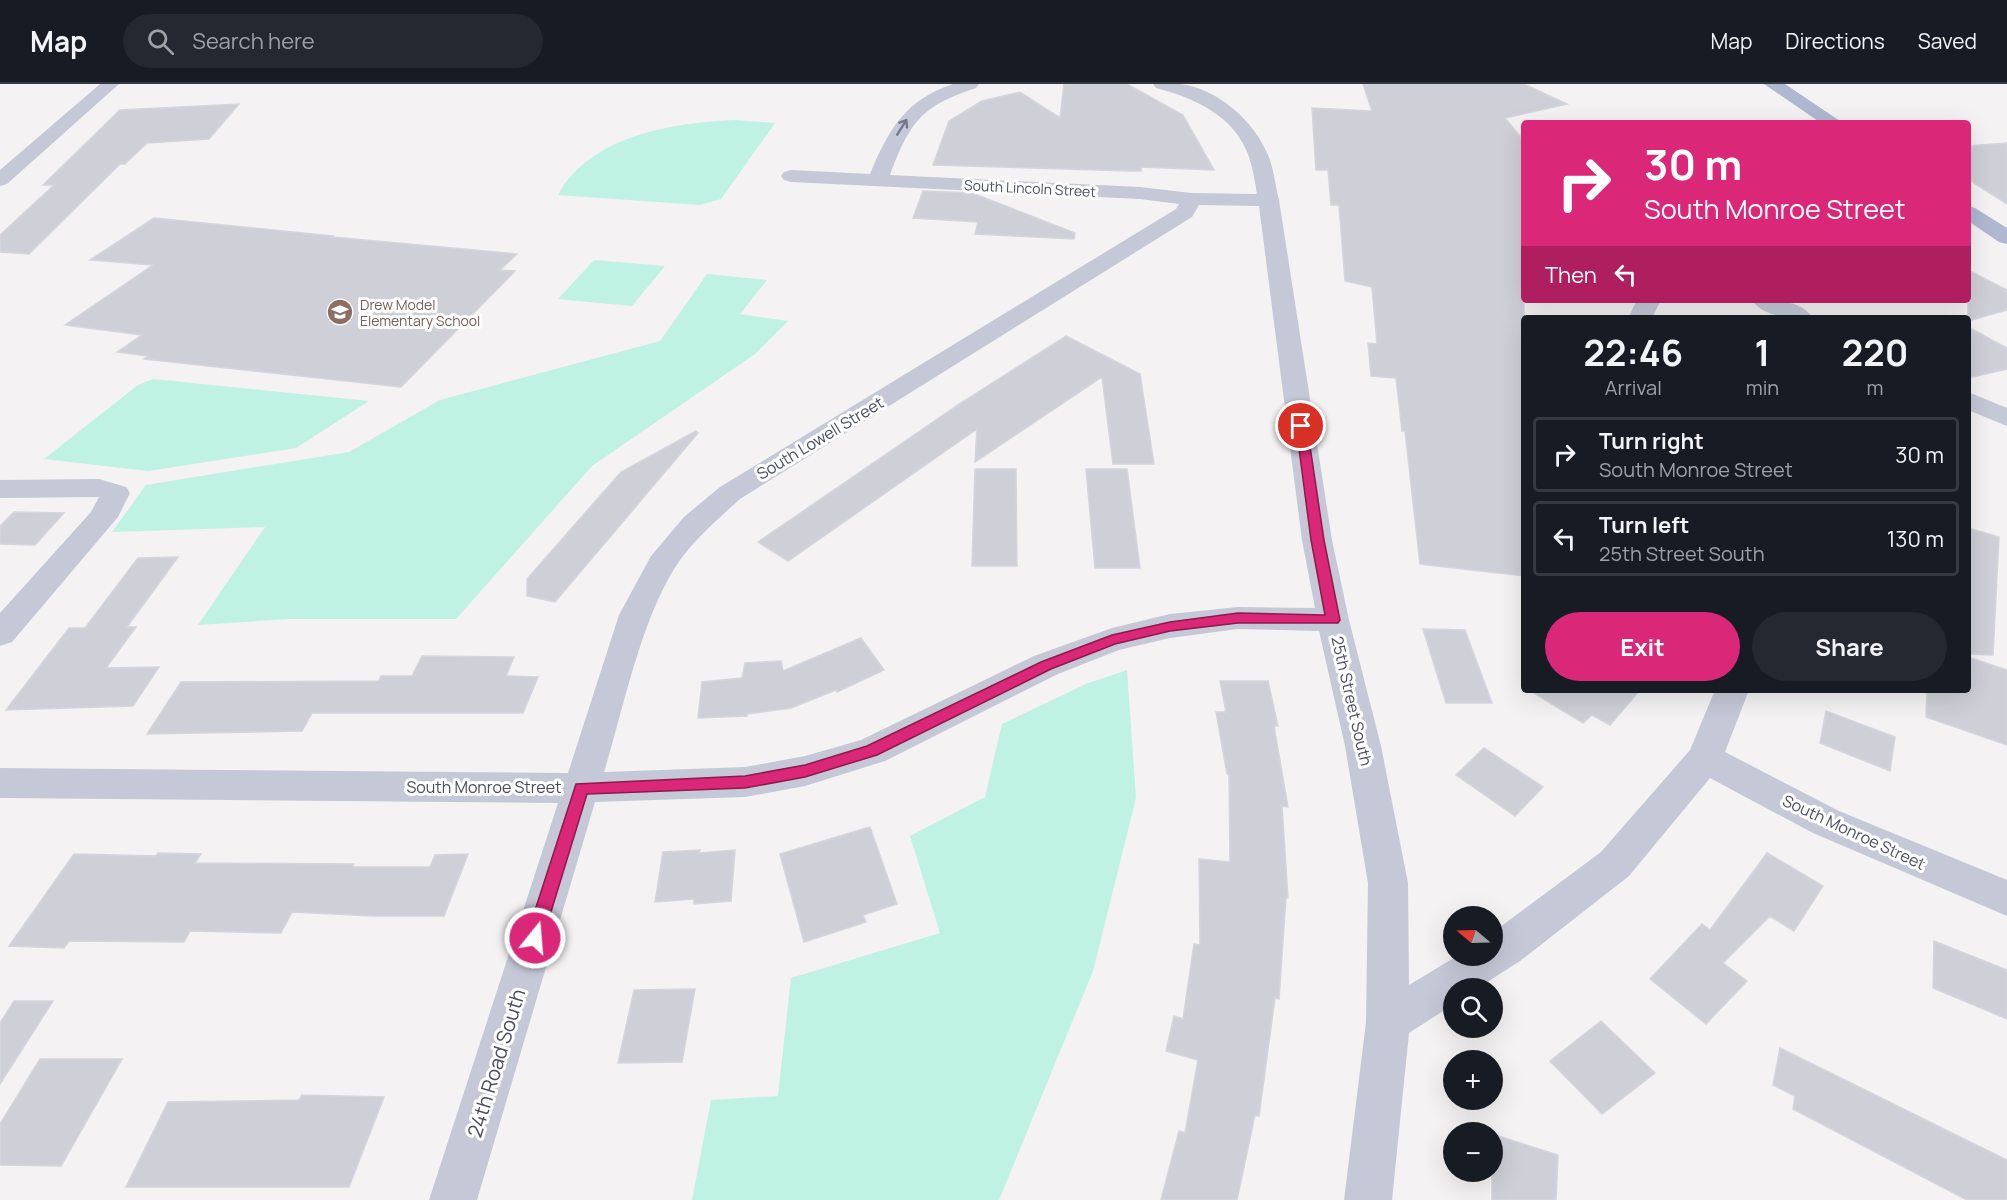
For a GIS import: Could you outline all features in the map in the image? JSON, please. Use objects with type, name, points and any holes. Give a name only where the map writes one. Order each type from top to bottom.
[{"type":"main road","points":[[1773,84],[1829,120]]},
{"type":"main road","points":[[1971,214],[2007,237]]},
{"type":"street","points":[[0,180],[110,84]]},
{"type":"street","points":[[878,180],[898,130],[912,112],[932,99],[970,84]]},
{"type":"street","name":"25th Street South","points":[[1162,84],[1195,94],[1223,109],[1242,128],[1257,154],[1269,200],[1317,540],[1333,620],[1363,746],[1388,883],[1388,1022],[1368,1200]]},
{"type":"street","name":"South Lincoln Street","points":[[791,176],[1140,193],[1191,199],[1269,200]]},
{"type":"street","name":"South Lowell Street","points":[[581,788],[635,615],[662,563],[694,524],[730,493],[1185,213],[1191,199]]},
{"type":"street","points":[[1770,303],[1795,315]]},
{"type":"street","points":[[1971,401],[2007,418]]},
{"type":"street","points":[[0,489],[99,488],[116,493],[103,517],[0,634]]},
{"type":"street","name":"South Monroe Street","points":[[0,783],[581,788],[745,782],[805,771],[872,751],[1046,665],[1112,640],[1170,626],[1238,618],[1333,620]]},
{"type":"street","points":[[1388,1022],[1505,948],[1615,864],[1705,758],[1731,693]]},
{"type":"street","name":"South Monroe Street","points":[[1705,758],[1826,822],[2007,898]]},
{"type":"street","name":"24th Road South","points":[[453,1200],[581,788]]},
{"type":"green space","points":[[735,120],[775,123],[721,199],[700,205],[558,195],[572,175],[591,158],[635,136],[685,125]]},
{"type":"green space","points":[[594,260],[665,266],[632,306],[558,299]]},
{"type":"green space","points":[[707,274],[767,280],[740,314],[788,321],[755,354],[592,466],[456,619],[288,619],[198,625],[265,527],[112,532],[146,485],[349,452],[440,400],[660,341]]},
{"type":"green space","points":[[153,379],[369,401],[296,448],[148,471],[44,459],[138,385]]},
{"type":"green space","points":[[1127,670],[1136,798],[1093,971],[999,1200],[692,1200],[711,1100],[778,1096],[791,978],[940,933],[910,836],[985,797],[1002,724],[1086,684]]},
{"type":"building","points":[[1064,84],[1127,84],[1183,115],[1214,170],[1141,167],[1141,171],[1130,171],[933,165],[949,121],[982,101],[1020,92],[1060,118]]},
{"type":"building","points":[[1363,84],[1524,84],[1567,104],[1505,118],[1521,137],[1521,303],[1524,303],[1524,315],[1521,315],[1521,576],[1420,564],[1405,431],[1402,431],[1396,378],[1371,376],[1368,343],[1377,344],[1372,287],[1345,281],[1339,205],[1331,205],[1328,170],[1316,170],[1312,108],[1372,111]]},
{"type":"building","points":[[239,104],[209,139],[147,143],[125,164],[120,164],[29,254],[0,252],[0,235],[54,185],[43,185],[120,110]]},
{"type":"building","points":[[2007,143],[2007,204],[1971,181],[1971,146]]},
{"type":"building","points":[[923,191],[972,193],[1075,233],[1074,239],[975,234],[978,222],[913,218]]},
{"type":"building","name":"Drew Model Elementary School","points":[[154,218],[517,254],[500,270],[515,271],[401,387],[144,359],[148,356],[117,352],[142,335],[65,325],[153,265],[90,260]]},
{"type":"building","points":[[1971,272],[2007,290],[2007,310],[1971,320],[1971,315],[1968,315],[1968,303],[1971,303]]},
{"type":"building","points":[[1971,329],[2007,348],[2007,369],[1971,377]]},
{"type":"building","points":[[1066,336],[1140,374],[1154,464],[1113,464],[1102,377],[975,462],[977,429],[788,561],[758,542],[958,405]]},
{"type":"building","points":[[696,431],[698,433],[555,602],[527,596],[527,579],[621,472]]},
{"type":"building","points":[[975,469],[1016,469],[1017,566],[972,566]]},
{"type":"building","points":[[1086,469],[1127,469],[1140,568],[1095,568]]},
{"type":"building","points":[[14,512],[64,513],[35,545],[0,544],[0,526]]},
{"type":"building","points":[[1971,529],[1999,537],[1993,655],[1971,654]]},
{"type":"building","points":[[178,557],[127,627],[136,627],[106,668],[159,667],[133,706],[6,710],[69,628],[85,628],[138,558]]},
{"type":"building","points":[[1423,629],[1465,630],[1492,703],[1446,703]]},
{"type":"building","points":[[861,638],[884,670],[837,692],[836,690],[791,708],[747,714],[747,716],[698,718],[702,682],[742,678],[745,663],[781,661],[783,671]]},
{"type":"building","points":[[422,656],[514,657],[506,676],[538,677],[523,713],[312,713],[302,731],[147,734],[181,682],[379,681],[381,676],[412,676]]},
{"type":"building","points":[[1971,658],[2007,670],[2007,745],[1926,717],[1927,693],[1971,693]]},
{"type":"building","points":[[1220,681],[1268,681],[1278,726],[1274,726],[1288,807],[1282,806],[1288,898],[1286,898],[1279,999],[1275,998],[1259,1116],[1255,1115],[1237,1200],[1161,1200],[1179,1131],[1185,1133],[1198,1060],[1166,1051],[1174,1016],[1183,1019],[1194,944],[1200,945],[1199,859],[1230,862],[1229,775],[1216,712],[1226,712]]},
{"type":"building","points":[[1534,693],[1637,693],[1610,725],[1592,715],[1583,723]]},
{"type":"building","points":[[1826,711],[1895,737],[1890,771],[1820,743]]},
{"type":"building","points":[[1484,748],[1543,787],[1515,816],[1456,775]]},
{"type":"building","points":[[870,827],[897,904],[863,915],[866,922],[804,942],[780,854]]},
{"type":"building","points":[[700,850],[699,853],[735,850],[731,901],[694,904],[694,899],[655,902],[663,852]]},
{"type":"building","points":[[158,853],[201,854],[195,863],[354,864],[352,867],[430,867],[435,855],[468,854],[444,916],[373,916],[292,912],[281,933],[190,931],[184,942],[69,941],[64,948],[9,946],[74,854],[156,856]]},
{"type":"building","points":[[1767,853],[1823,886],[1794,931],[1770,916],[1723,963],[1747,981],[1706,1024],[1650,979],[1702,924],[1710,930]]},
{"type":"building","points":[[1934,941],[2007,970],[2007,1019],[1933,988]]},
{"type":"building","points":[[695,989],[682,1062],[618,1063],[634,990]]},
{"type":"building","points":[[14,1001],[53,1001],[0,1084],[0,1023]]},
{"type":"building","points":[[1601,1021],[1655,1073],[1602,1114],[1550,1061]]},
{"type":"building","points":[[1780,1048],[2007,1160],[2007,1200],[1967,1200],[1793,1109],[1795,1096],[1773,1085]]},
{"type":"building","points":[[40,1059],[122,1059],[61,1166],[0,1165],[0,1124]]},
{"type":"building","points":[[302,1095],[384,1097],[349,1187],[126,1187],[168,1102],[299,1100]]},
{"type":"building","points":[[1503,1138],[1558,1155],[1556,1200],[1492,1200],[1492,1182],[1503,1182]]},
{"type":"place","name":"Drew Model Elementary School","points":[[340,312]]},
{"type":"route","points":[[535,938],[581,788],[745,782],[805,771],[872,751],[1046,665],[1112,640],[1170,626],[1238,618],[1333,620],[1317,540],[1301,426]]}]
